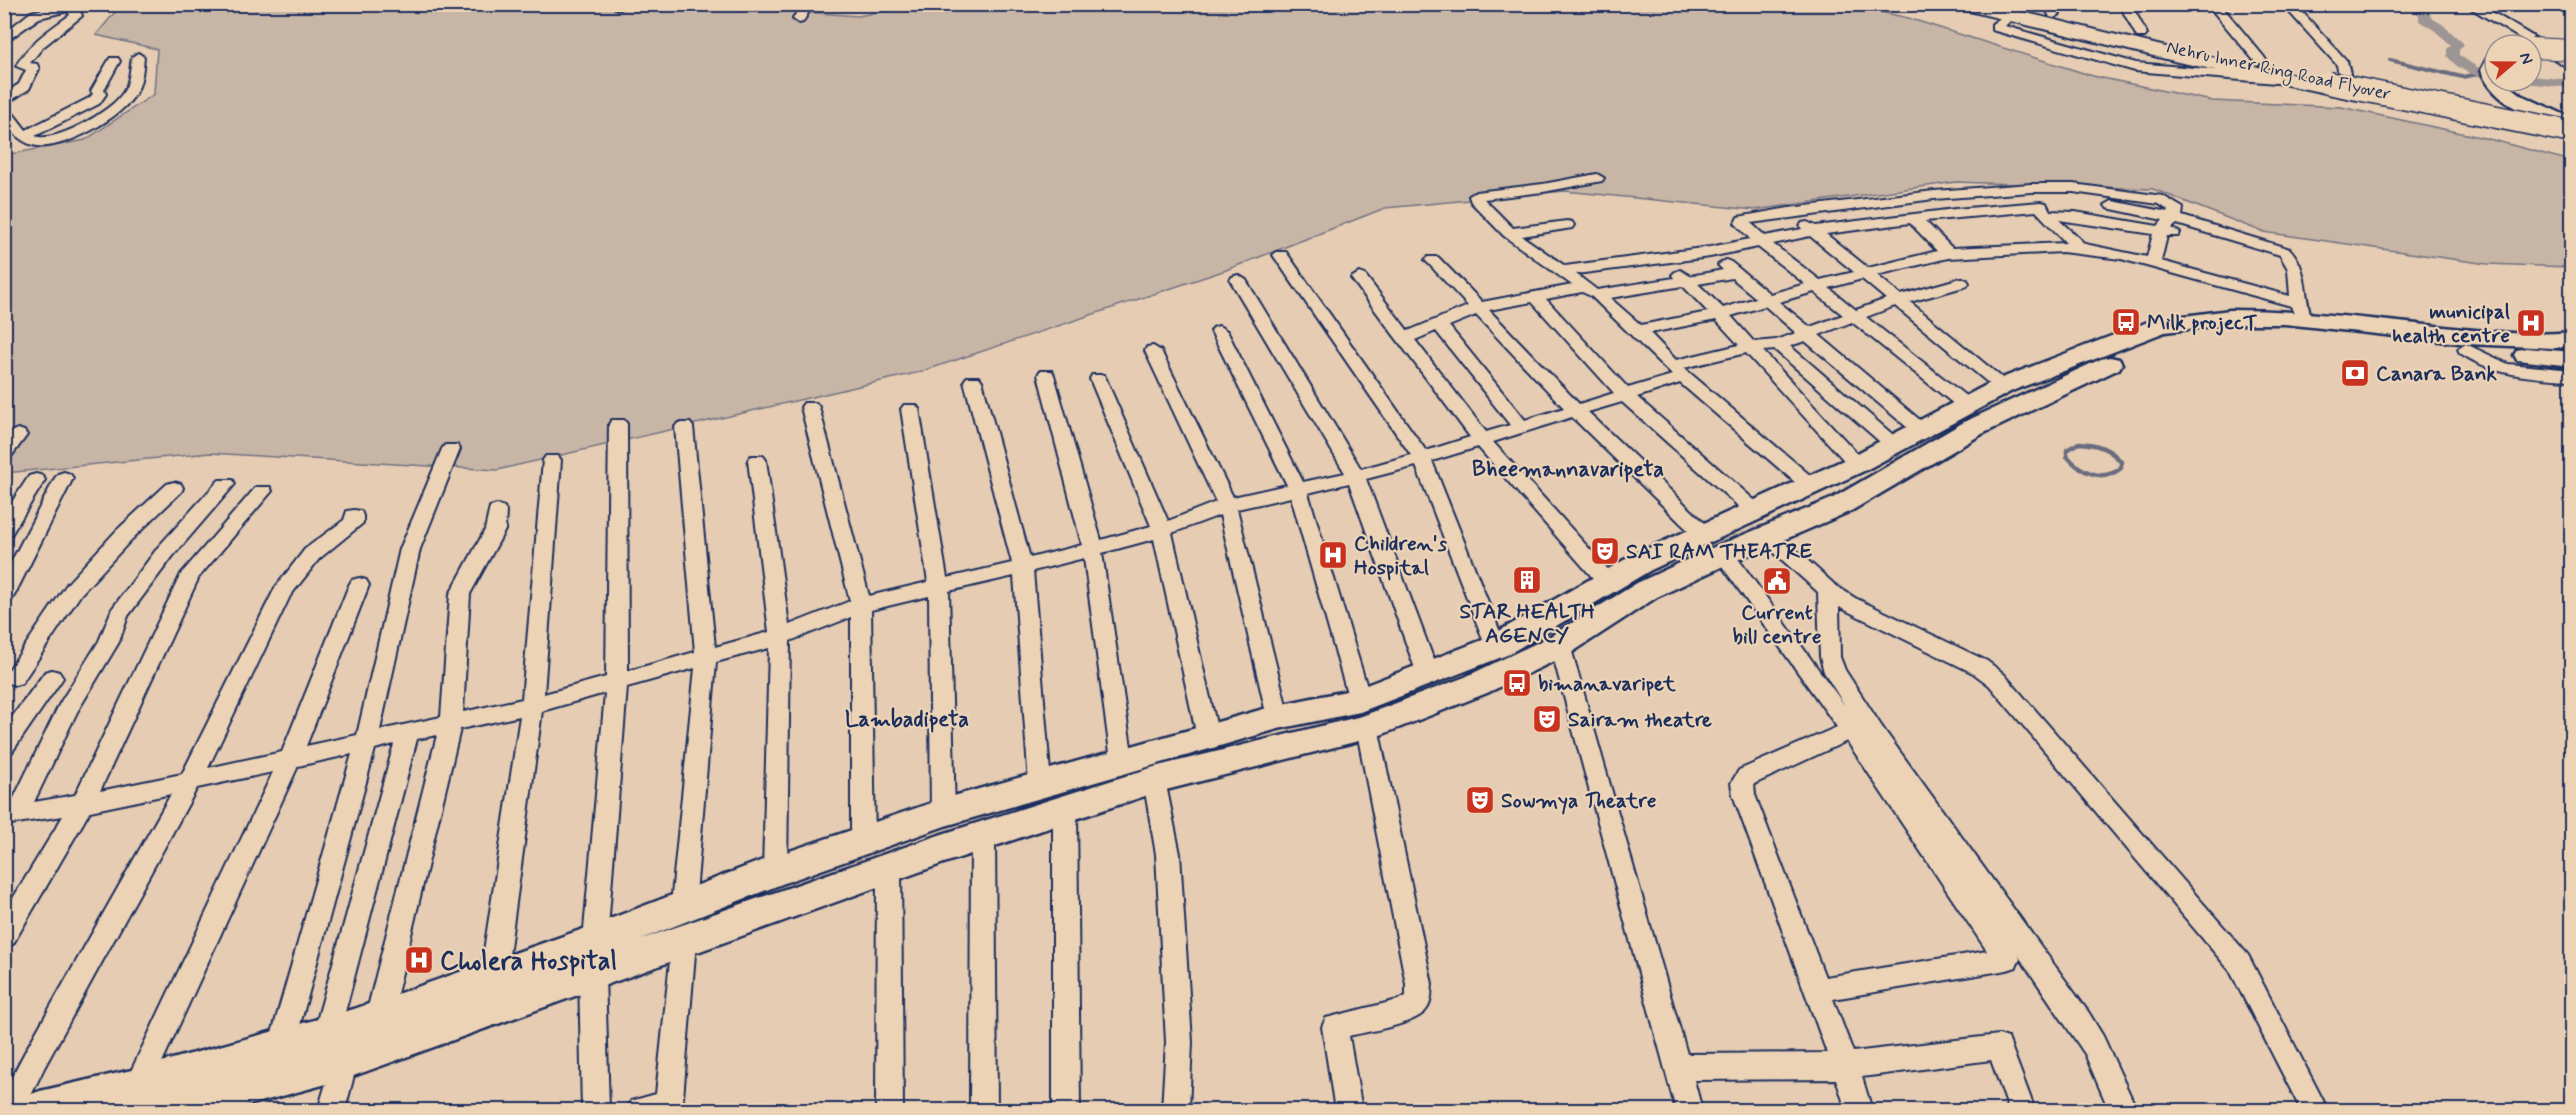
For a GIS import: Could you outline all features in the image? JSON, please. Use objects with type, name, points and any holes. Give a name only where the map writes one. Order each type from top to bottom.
[{"type":"main road","points":[[1965,4],[2010,10],[2277,79],[2501,122],[2571,142]]},
{"type":"main road","name":"Nehru Inner Ring Road Flyover","points":[[1987,4],[2328,82],[2571,132]]},
{"type":"main road","points":[[2010,10],[2052,9],[2141,34],[2493,109],[2517,116],[2541,133]]},
{"type":"street","points":[[799,19],[807,4]]},
{"type":"street","points":[[2125,4],[2141,34]]},
{"type":"street","points":[[2213,4],[2260,60]]},
{"type":"street","points":[[2288,4],[2343,64],[2345,78]]},
{"type":"street","points":[[2470,4],[2571,66]]},
{"type":"street","points":[[4,39],[34,15],[72,5],[76,16],[40,43],[25,58],[22,66],[33,66],[33,69],[24,86],[4,101]]},
{"type":"street","points":[[2543,49],[2571,50]]},
{"type":"street","points":[[4,111],[12,125],[36,142],[50,141],[85,126],[116,108],[131,91],[138,57]]},
{"type":"street","points":[[27,135],[94,102],[99,97],[100,94],[97,91],[114,62]]},
{"type":"street","points":[[2507,93],[2534,110],[2571,125]]},
{"type":"street","points":[[1597,178],[1543,188],[1476,196],[1476,199],[1509,233],[1591,291],[1638,331],[1678,371],[1811,486]]},
{"type":"street","points":[[1561,271],[1710,252],[1813,231],[2038,202],[2073,188],[2163,200],[2176,208],[2174,218],[2161,231],[2153,262]]},
{"type":"street","points":[[1966,405],[1763,243],[1742,223],[1743,220],[1789,212],[1934,195],[2038,202],[2075,216],[2161,231],[2293,261]]},
{"type":"street","points":[[2038,202],[2079,248]]},
{"type":"street","points":[[1789,212],[2003,386]]},
{"type":"street","points":[[1913,218],[1948,253]]},
{"type":"street","points":[[2174,218],[2285,252],[2293,261],[2298,280],[2301,311]]},
{"type":"street","points":[[1509,233],[1567,225]]},
{"type":"street","points":[[1638,331],[1720,314],[1816,286],[1948,253],[2079,248],[2153,262],[2301,311],[2468,337],[2552,341],[2571,339]]},
{"type":"street","points":[[1710,252],[1810,334],[1921,430]]},
{"type":"street","points":[[1281,255],[1422,458],[1496,647]]},
{"type":"street","points":[[1660,258],[1720,314],[1857,464]]},
{"type":"street","points":[[1433,260],[1480,307],[1576,411],[1714,544],[1851,730],[2007,959],[1816,990]]},
{"type":"street","points":[[1404,339],[1480,307],[1535,296],[1688,282],[1736,273]]},
{"type":"street","points":[[1359,278],[1482,440],[1607,580]]},
{"type":"street","points":[[1238,280],[1356,476],[1428,674]]},
{"type":"street","points":[[11,815],[84,803],[190,781],[532,705],[706,658],[780,637],[861,605],[939,588],[1092,549],[1162,530],[1227,505],[1298,490],[1422,458],[1625,395],[1678,371],[1750,347],[1779,345],[1897,300],[1961,283]]},
{"type":"street","points":[[1535,296],[1625,395],[1761,523],[1828,590],[1869,615],[1980,667],[1996,679],[2239,963],[2315,1110]]},
{"type":"street","points":[[1761,523],[1811,486],[2003,386],[2161,325],[2301,311]]},
{"type":"street","points":[[1439,324],[1521,427]]},
{"type":"street","points":[[1219,331],[1298,490],[1363,713],[1419,984],[1418,1002],[1403,1011],[1335,1027],[1348,1110]]},
{"type":"street","points":[[40,1110],[136,1088],[353,1027],[595,941],[775,871],[943,813],[1278,717],[1363,713],[1428,674],[1496,647],[1607,580],[1664,567],[1761,523],[1840,505],[1974,428],[2087,373],[2157,346],[2264,332],[2285,332],[2374,338],[2571,359]]},
{"type":"street","points":[[1779,345],[1893,444]]},
{"type":"street","points":[[2480,350],[2482,360],[2497,368],[2571,375]]},
{"type":"street","points":[[1153,351],[1227,505],[1278,717]]},
{"type":"street","points":[[1046,375],[1092,549],[1122,760]]},
{"type":"street","points":[[1098,379],[1162,530],[1208,737]]},
{"type":"street","points":[[973,381],[1023,567],[1040,784]]},
{"type":"street","points":[[810,407],[861,605],[863,841]]},
{"type":"street","points":[[910,409],[939,588],[943,813]]},
{"type":"street","points":[[595,941],[617,682],[618,424]]},
{"type":"street","points":[[683,905],[706,658],[684,428]]},
{"type":"street","points":[[4,454],[18,435]]},
{"type":"street","points":[[281,1047],[366,742],[410,549],[451,449]]},
{"type":"street","points":[[493,977],[532,705],[552,460]]},
{"type":"street","points":[[757,460],[780,637],[775,871]]},
{"type":"street","points":[[4,596],[64,478]]},
{"type":"street","points":[[5,528],[36,480]]},
{"type":"street","points":[[11,815],[68,709],[109,642],[119,614],[166,551],[226,484]]},
{"type":"street","points":[[10,677],[74,589],[124,535],[174,488]]},
{"type":"street","points":[[4,936],[84,803],[191,574],[263,491]]},
{"type":"street","points":[[331,1110],[353,1027],[451,723],[460,594],[495,530],[497,511]]},
{"type":"street","points":[[10,1110],[35,1059],[190,781],[282,593],[312,554],[353,523],[354,516]]},
{"type":"street","points":[[161,1110],[345,1061],[983,836],[1363,713],[1476,685],[1560,645],[1647,590],[1664,567]]},
{"type":"street","points":[[136,1088],[290,759],[358,585]]},
{"type":"street","points":[[1828,590],[1830,657],[1835,672],[1874,733],[2080,1022],[2094,1045],[2123,1110]]},
{"type":"street","points":[[1560,645],[1689,1110]]},
{"type":"street","points":[[4,746],[52,678],[10,677]]},
{"type":"street","points":[[1851,730],[1747,776],[1742,783],[1744,795],[1845,1066],[1859,1110]]},
{"type":"street","points":[[353,1027],[339,983],[382,842],[408,732]]},
{"type":"street","points":[[1154,780],[1168,854],[1179,1042],[1176,1110]]},
{"type":"street","points":[[1065,809],[1067,1110]]},
{"type":"street","points":[[983,836],[984,1110]]},
{"type":"street","points":[[889,868],[890,1110]]},
{"type":"street","points":[[641,1110],[669,1108],[684,942]]},
{"type":"street","points":[[592,975],[596,1110]]},
{"type":"street","points":[[1677,1067],[1845,1066],[1998,1047],[2022,1110]]},
{"type":"shaded area","points":[[699,4],[858,16],[920,4],[1849,5],[1908,18],[2093,76],[2212,101],[2341,107],[2489,139],[2571,161],[2571,267],[2487,264],[2263,232],[2153,189],[1956,182],[1755,210],[1565,191],[1385,208],[1226,270],[920,372],[497,470],[210,453],[5,473],[5,155],[85,140],[154,94],[157,49],[96,35],[121,5]]},
{"type":"waterway","points":[[2414,4],[2425,15],[2423,18],[2438,27],[2458,45],[2453,49],[2453,56],[2472,70],[2483,74]]},
{"type":"waterway","points":[[2390,60],[2462,77],[2479,74]]},
{"type":"waterway","points":[[2543,81],[2572,84]]},
{"type":"waterway","points":[[2079,443],[2091,444],[2107,450],[2121,462],[2121,468],[2107,475],[2099,475],[2078,467],[2067,456],[2067,450],[2079,443]]},
{"type":"place","name":"Milk projecT","points":[[2126,322]]},
{"type":"place","name":"municipal health centre","points":[[2531,323]]},
{"type":"place","name":"Canara Bank","points":[[2355,373]]},
{"type":"place","name":"SAI RAM THEATRE","points":[[1605,551]]},
{"type":"place","name":"Children's Hospital","points":[[1333,555]]},
{"type":"place","name":"STAR HEALTH AGENCY","points":[[1527,580]]},
{"type":"place","name":"Current bill centre","points":[[1777,581]]},
{"type":"place","name":"bimanavaripet","points":[[1517,683]]},
{"type":"place","name":"Sairam theatre","points":[[1547,719]]},
{"type":"place","name":"Sowmya Theatre","points":[[1480,800]]},
{"type":"place","name":"Cholera Hospital","points":[[419,960]]},
{"type":"district","name":"Bheemannavaripeta","points":[[1568,468]]},
{"type":"district","name":"Lambadipeta","points":[[907,718]]}]
